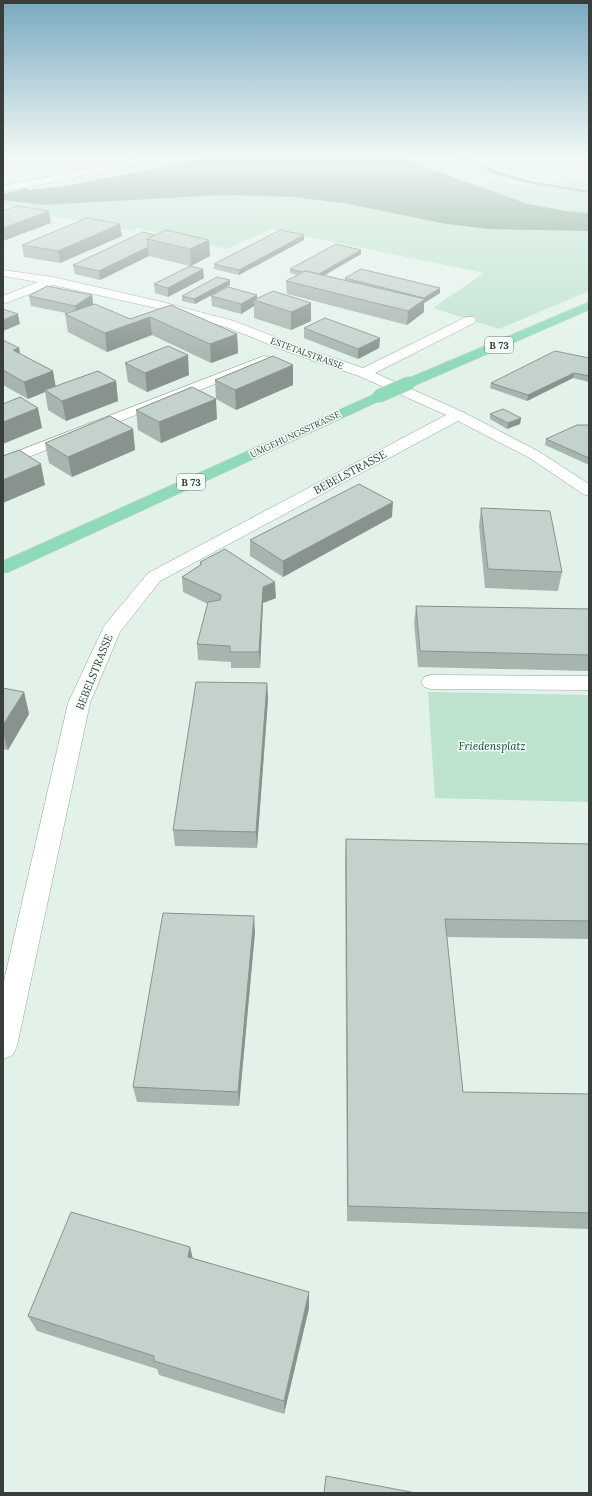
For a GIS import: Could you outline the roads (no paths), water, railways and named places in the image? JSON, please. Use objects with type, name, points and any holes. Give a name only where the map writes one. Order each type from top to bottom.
[{"type":"main road","name":"UMGEHUNGSSTRASSE","points":[[3,568],[379,396],[589,306]]},
{"type":"street","name":"ESTETALSTRASSE","points":[[3,273],[54,281],[158,305],[230,324],[293,349],[364,373],[458,414],[533,454],[589,491]]},
{"type":"street","points":[[3,300],[54,281]]},
{"type":"street","points":[[364,373],[470,320]]},
{"type":"street","points":[[3,462],[293,349]]},
{"type":"street","name":"BEBELSTRASSE","points":[[3,1046],[79,703],[111,630],[154,577],[458,414]]},
{"type":"street","points":[[431,682],[589,683]]},
{"type":"park label","name":"Friedensplatz","points":[[492,746]]}]
